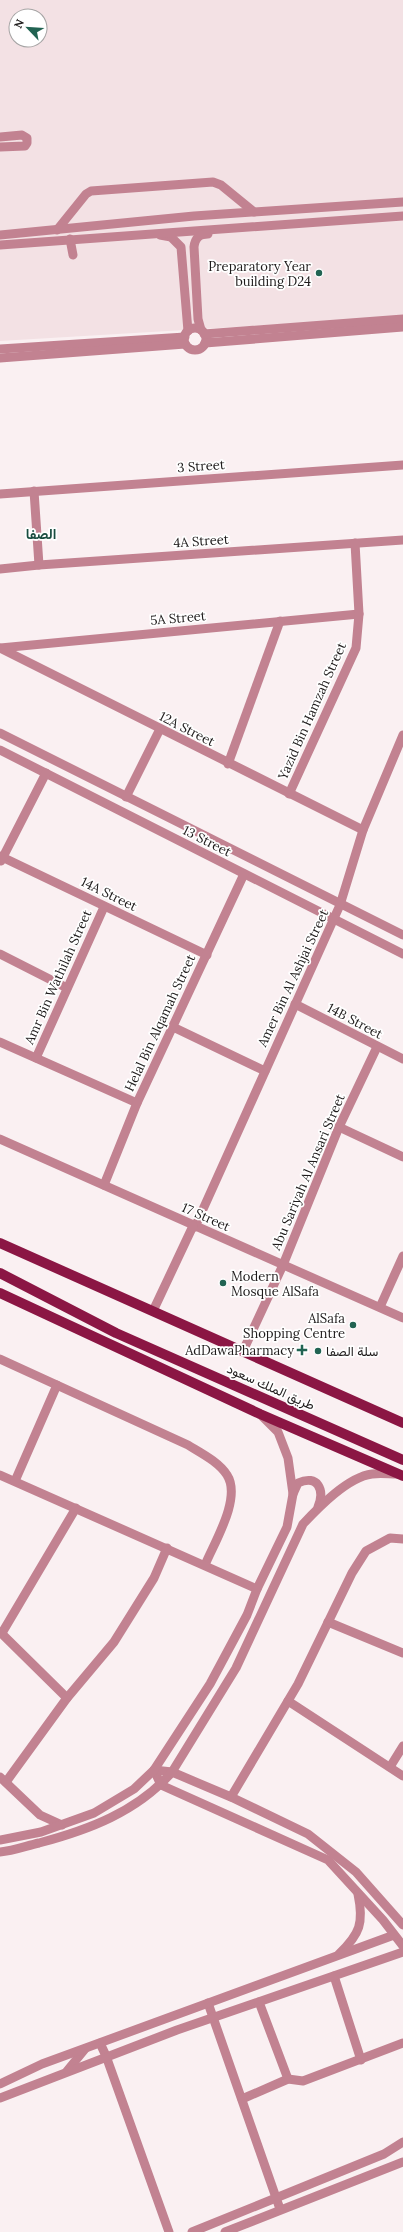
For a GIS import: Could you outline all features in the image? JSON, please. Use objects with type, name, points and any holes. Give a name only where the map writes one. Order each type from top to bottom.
[{"type":"main road","name":"طريق الملك سعود","points":[[0,1243],[403,1423]]},
{"type":"main road","name":"طريق الملك سعود","points":[[0,1273],[116,1333],[403,1460]]},
{"type":"main road","points":[[0,1293],[260,1414],[400,1475]]},
{"type":"street","points":[[0,137],[22,135],[27,138],[27,143],[25,146],[0,147]]},
{"type":"street","points":[[57,230],[86,194],[91,191],[214,182],[221,185],[254,212]]},
{"type":"street","points":[[0,235],[254,212],[403,202]]},
{"type":"street","points":[[0,245],[403,216]]},
{"type":"street","points":[[153,233],[171,237],[181,247],[186,337],[193,350],[198,350],[203,336],[198,319],[195,240],[198,236],[216,233],[226,228]]},
{"type":"street","points":[[70,239],[73,255]]},
{"type":"street","points":[[203,336],[403,319]]},
{"type":"street","points":[[0,358],[186,337],[192,329],[203,336],[403,327]]},
{"type":"street","points":[[0,349],[186,337]]},
{"type":"street","name":"3 Street","points":[[0,494],[403,465]]},
{"type":"street","points":[[34,491],[39,564]]},
{"type":"street","name":"4A Street","points":[[0,569],[39,564],[403,540]]},
{"type":"street","name":"Yazid Bin Hamzah Street","points":[[289,794],[356,648],[359,614],[355,543]]},
{"type":"street","name":"5A Street","points":[[0,648],[359,614]]},
{"type":"street","points":[[228,764],[280,621]]},
{"type":"street","name":"12A Street","points":[[0,648],[160,730],[363,830]]},
{"type":"street","points":[[126,797],[160,730]]},
{"type":"street","name":"13 Street","points":[[0,733],[340,905],[403,935]]},
{"type":"street","name":"Amer Bin Al Ashjai Street","points":[[153,1311],[194,1226],[334,920],[363,830],[403,735]]},
{"type":"street","name":"13 Street","points":[[0,750],[403,954]]},
{"type":"street","points":[[1,858],[46,773]]},
{"type":"street","name":"14A Street","points":[[1,858],[207,955]]},
{"type":"street","name":"Helal Bin Alqamah Street","points":[[104,1185],[137,1104],[244,874]]},
{"type":"street","name":"Amr Bin Wathilah Street","points":[[36,1058],[104,907]]},
{"type":"street","points":[[0,954],[68,988]]},
{"type":"street","name":"14B Street","points":[[295,1004],[403,1059]]},
{"type":"street","points":[[173,1028],[265,1071]]},
{"type":"street","points":[[0,1042],[137,1104]]},
{"type":"street","name":"Abu Sariyah Al Ansari Street","points":[[243,1351],[283,1265],[339,1127],[377,1047]]},
{"type":"street","points":[[339,1127],[403,1156]]},
{"type":"street","name":"17 Street","points":[[0,1139],[403,1318]]},
{"type":"street","points":[[380,1307],[403,1256]]},
{"type":"street","points":[[0,1359],[188,1445],[212,1461],[228,1476],[230,1492],[229,1513],[205,1565]]},
{"type":"street","points":[[15,1481],[57,1385]]},
{"type":"street","points":[[260,1414],[278,1432],[288,1458],[293,1494]]},
{"type":"street","points":[[0,1852],[54,1839],[97,1824],[146,1798],[161,1785],[172,1772],[236,1668],[303,1524],[317,1509],[347,1485],[371,1474],[400,1475]]},
{"type":"street","points":[[0,1475],[167,1548],[256,1589]]},
{"type":"street","points":[[0,1840],[42,1832],[94,1813],[134,1789],[154,1770],[210,1684],[247,1616],[256,1589],[287,1527],[293,1494],[298,1483],[305,1480],[312,1481],[320,1486],[323,1496],[317,1509]]},
{"type":"street","points":[[67,1698],[1,1632],[76,1508]]},
{"type":"street","points":[[231,1797],[288,1701],[352,1573],[366,1551],[390,1538],[403,1539]]},
{"type":"street","points":[[62,1825],[40,1815],[3,1779],[67,1698],[114,1642],[154,1578],[167,1548]]},
{"type":"street","points":[[328,1622],[403,1653]]},
{"type":"street","points":[[288,1701],[403,1776]]},
{"type":"street","points":[[390,1767],[403,1746]]},
{"type":"street","points":[[154,1770],[172,1772],[231,1797],[308,1834],[356,1872],[403,1925]]},
{"type":"street","points":[[154,1770],[161,1785],[328,1860],[403,1946]]},
{"type":"street","points":[[337,1956],[358,1933],[362,1912],[358,1893]]},
{"type":"street","points":[[0,2084],[42,2064],[394,1935]]},
{"type":"street","points":[[0,2098],[106,2056],[403,1952]]},
{"type":"street","points":[[334,1976],[361,2060]]},
{"type":"street","points":[[259,2002],[288,2079]]},
{"type":"street","points":[[208,2003],[280,2210]]},
{"type":"street","points":[[100,2043],[169,2232]]},
{"type":"street","points":[[242,2099],[288,2079],[303,2081],[403,2043]]},
{"type":"street","points":[[67,2071],[84,2049]]},
{"type":"street","points":[[384,2154],[403,2142]]},
{"type":"street","points":[[192,2232],[403,2147]]},
{"type":"street","points":[[225,2232],[403,2162]]},
{"type":"shaded area","points":[[0,0],[403,0],[403,317],[0,341]]},
{"type":"place","name":"Preparatory Year building D24","points":[[319,273]]},
{"type":"place","name":"Modern Mosque AlSafa","points":[[223,1283]]},
{"type":"place","name":"AlSafa Shopping Centre","points":[[353,1325]]},
{"type":"place","name":"AdDawaPharmacy","points":[[302,1350]]},
{"type":"place","name":"سلة الصفا","points":[[318,1351]]},
{"type":"district","name":"الصفا","points":[[41,534]]}]
